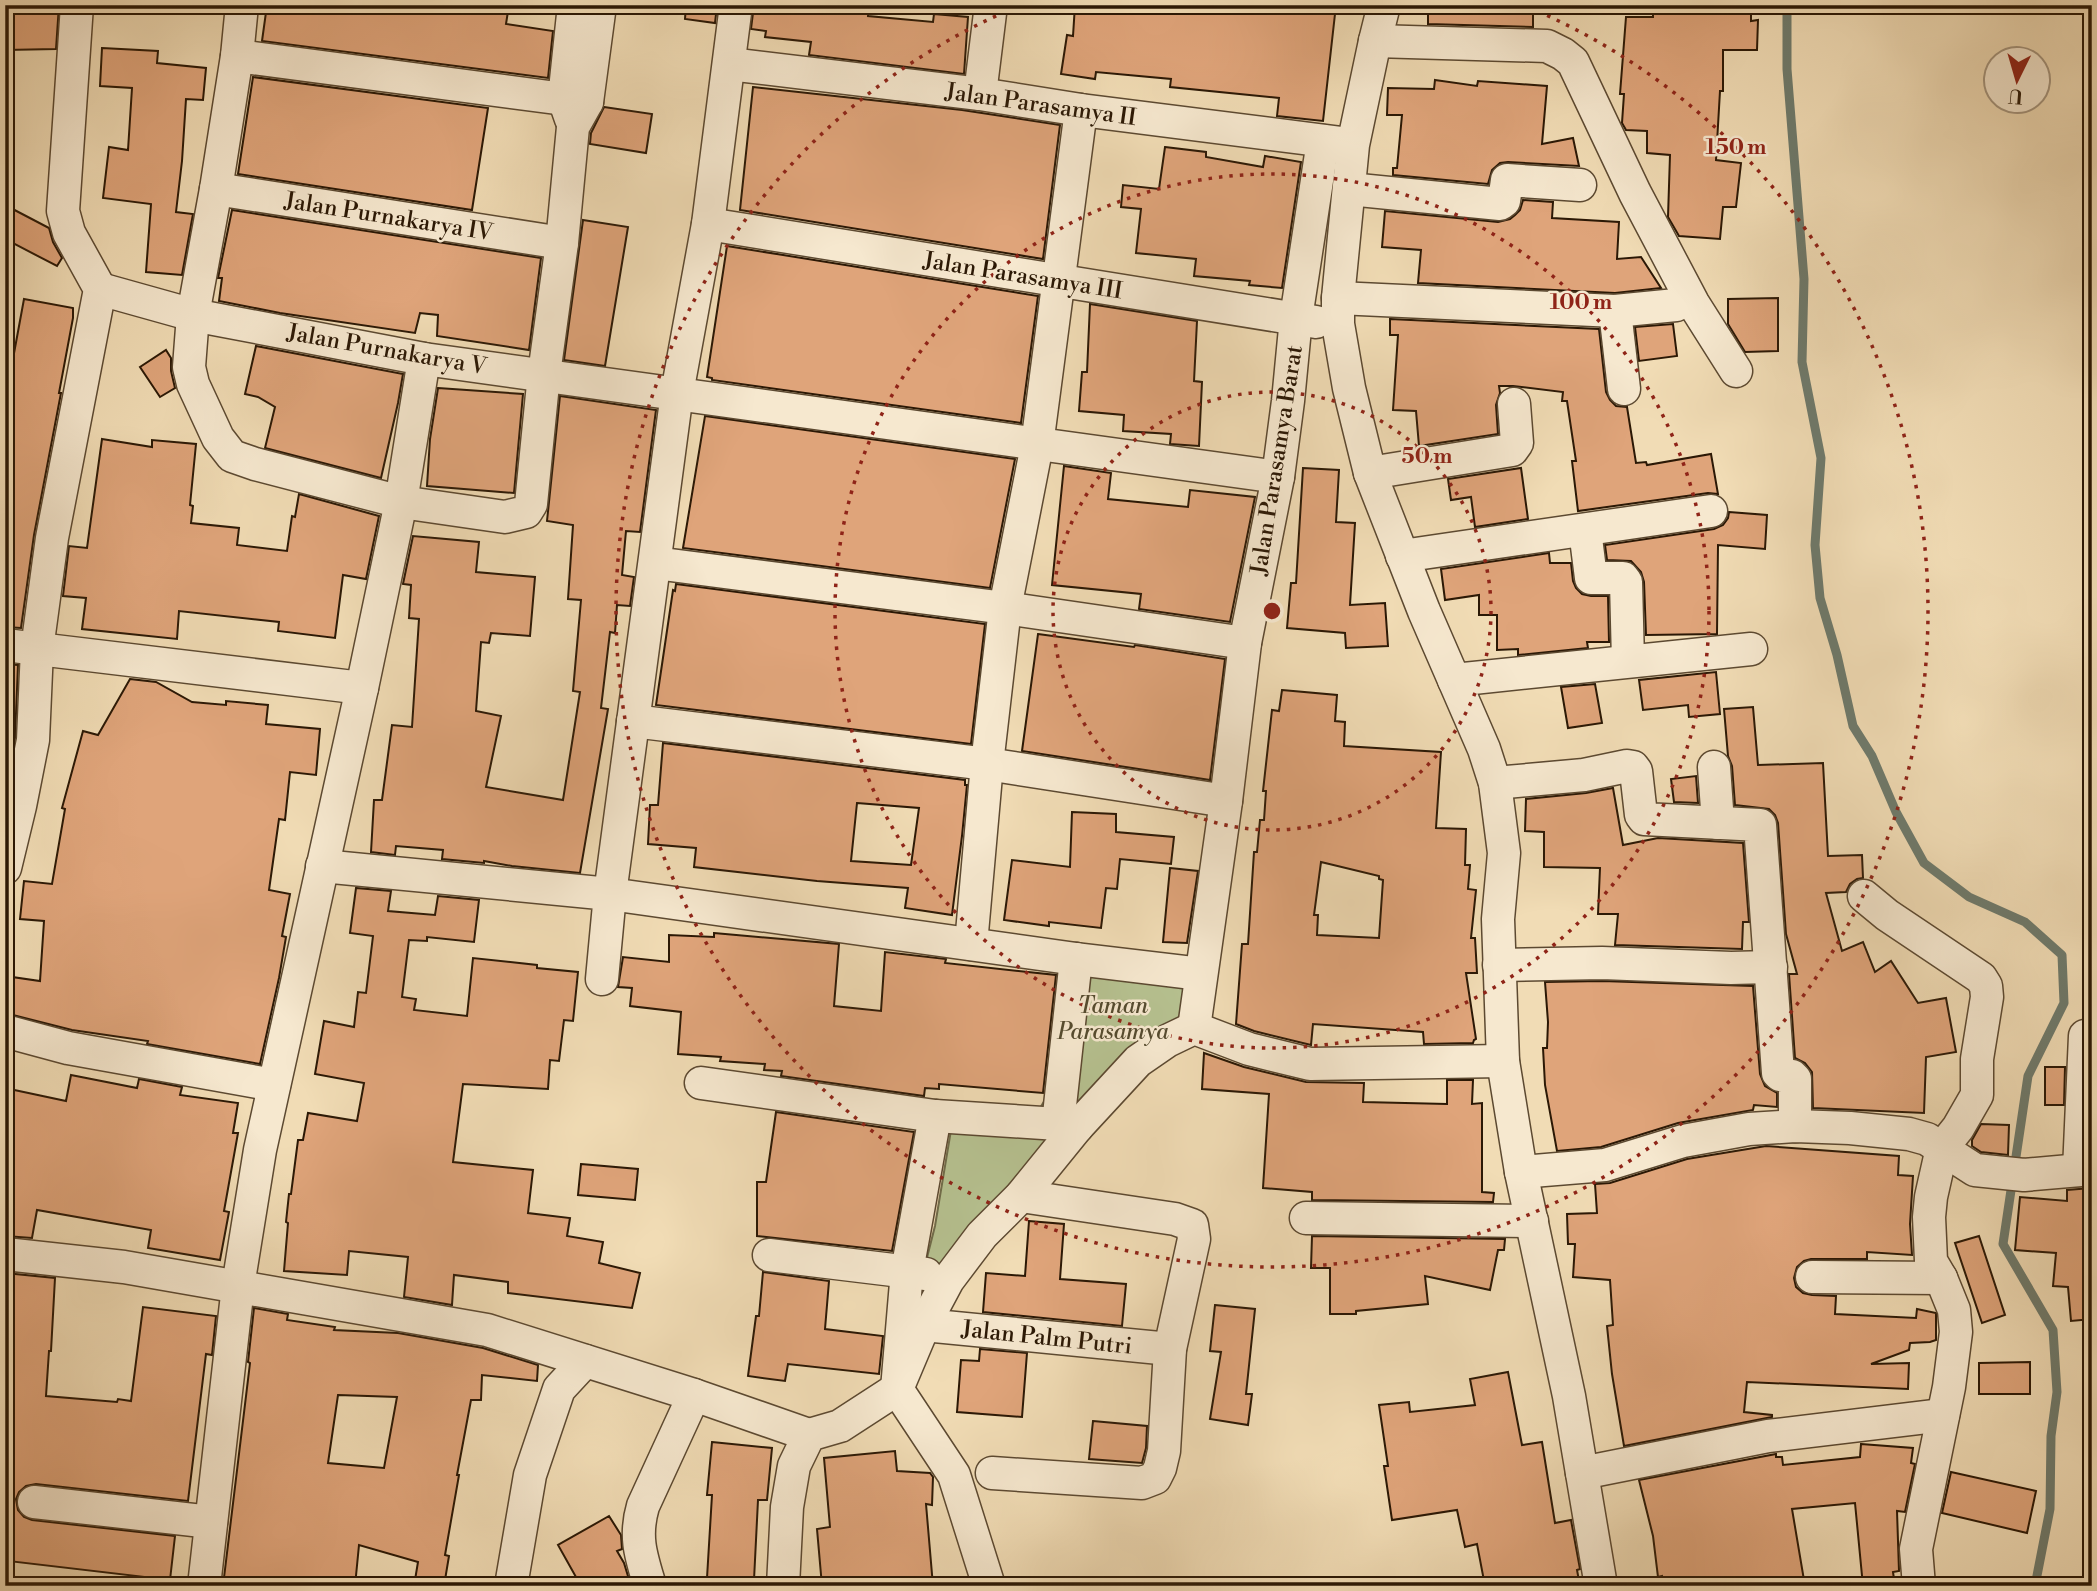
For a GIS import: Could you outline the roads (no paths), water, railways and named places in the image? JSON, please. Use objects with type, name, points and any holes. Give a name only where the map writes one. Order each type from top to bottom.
[{"type":"street","points":[[5,869],[33,740],[37,649],[52,538],[100,289],[69,233],[63,211],[77,5]]},
{"type":"street","points":[[242,5],[237,56],[193,316],[189,367],[193,384],[210,423],[232,456],[255,464],[401,502],[505,517],[526,512],[531,504],[575,109],[575,5]]},
{"type":"street","points":[[575,109],[600,5]]},
{"type":"street","points":[[602,979],[610,894],[677,393],[708,224],[736,5]]},
{"type":"street","points":[[980,94],[991,5]]},
{"type":"street","points":[[1384,5],[1338,143],[1349,189],[1338,311],[1349,388],[1370,473],[1424,611],[1484,749],[1495,783],[1504,853],[1498,919],[1503,1061],[1521,1172],[1559,1348],[1601,1586]]},
{"type":"street","points":[[1374,41],[1547,46],[1573,62],[1635,193],[1693,303],[1736,371]]},
{"type":"street","points":[[237,56],[575,109]]},
{"type":"street","name":"Jalan Parasamya II","points":[[729,64],[980,94],[1081,110],[1338,143]]},
{"type":"street","points":[[971,944],[987,764],[1005,608],[1037,445],[1081,110]]},
{"type":"street","name":"Jalan Parasamya Barat","points":[[1194,1028],[1245,643],[1278,477],[1296,318],[1338,143]]},
{"type":"street","points":[[1349,189],[1500,204],[1504,201],[1507,180],[1580,185]]},
{"type":"street","name":"Jalan Purnakarya IV","points":[[216,189],[562,243]]},
{"type":"street","name":"Jalan Parasamya III","points":[[708,224],[1296,318],[1338,311],[1615,311],[1676,305]]},
{"type":"street","name":"Jalan Purnakarya V","points":[[100,289],[193,316],[424,359],[1278,477]]},
{"type":"street","points":[[150,303],[189,367]]},
{"type":"street","points":[[1615,311],[1624,389]]},
{"type":"street","points":[[204,1586],[238,1286],[260,1150],[401,502],[424,359]]},
{"type":"street","points":[[1370,473],[1512,450],[1517,443],[1514,404]]},
{"type":"street","points":[[1402,556],[1711,511]]},
{"type":"street","points":[[1585,530],[1591,578],[1623,578],[1626,582],[1628,661]]},
{"type":"street","points":[[656,563],[1005,608],[1245,643]]},
{"type":"street","points":[[5,645],[362,688]]},
{"type":"street","points":[[1454,680],[1751,649]]},
{"type":"street","points":[[633,721],[987,764],[1226,801]]},
{"type":"street","points":[[1495,783],[1584,775],[1627,766],[1636,771],[1641,815],[1644,819],[1760,825],[1778,1073],[1795,1079],[1795,1126]]},
{"type":"street","points":[[1714,767],[1718,823]]},
{"type":"street","points":[[322,866],[610,894],[1201,974]]},
{"type":"street","points":[[1864,895],[1886,915],[1981,978],[1986,986],[1987,997],[1977,1059],[1976,1095],[1958,1128],[1942,1148],[1928,1217],[1931,1261],[1954,1310],[1956,1332],[1943,1415],[1916,1549],[1919,1586]]},
{"type":"street","points":[[1068,1126],[1076,959]]},
{"type":"street","points":[[1499,965],[1602,963],[1772,967]]},
{"type":"street","points":[[5,1254],[124,1267],[487,1330],[694,1395],[809,1435],[840,1426],[897,1388],[924,1325],[948,1280],[982,1235],[1021,1196],[1068,1126],[1138,1061],[1167,1041],[1194,1028],[1248,1049],[1310,1063],[1503,1061]]},
{"type":"street","points":[[5,1031],[68,1048],[274,1085]]},
{"type":"street","points":[[1521,1172],[1605,1165],[1683,1141],[1749,1129],[1795,1126],[1909,1134],[1927,1139],[1975,1170],[2014,1174],[2086,1170],[2085,1036]]},
{"type":"street","points":[[701,1083],[935,1116],[1068,1126]]},
{"type":"street","points":[[935,1116],[907,1271],[897,1388],[954,1475],[989,1586]]},
{"type":"street","points":[[992,1473],[1142,1483],[1155,1478],[1164,1451],[1170,1349],[1194,1239],[1192,1225],[1175,1219],[1021,1196]]},
{"type":"street","points":[[1306,1217],[1532,1221]]},
{"type":"street","points":[[769,1255],[907,1271],[948,1280]]},
{"type":"street","points":[[1812,1277],[1941,1278]]},
{"type":"street","name":"Jalan Palm Putri","points":[[924,1325],[1170,1349]]},
{"type":"street","points":[[511,1586],[530,1475],[559,1389],[585,1361]]},
{"type":"street","points":[[649,1586],[638,1545],[639,1520],[694,1395]]},
{"type":"street","points":[[1582,1473],[1768,1436],[1943,1415]]},
{"type":"street","points":[[783,1586],[787,1507],[794,1466],[809,1435]]},
{"type":"street","points":[[34,1502],[211,1522]]},
{"type":"waterway","points":[[1787,5],[1787,69],[1804,279],[1802,362],[1821,458],[1815,545],[1820,598],[1837,655],[1853,726],[1872,756],[1896,812],[1924,863],[1969,897],[2025,922],[2062,955],[2064,1003],[2028,1076],[2003,1244],[2053,1330],[2057,1392],[2051,1436],[2050,1509],[2035,1586]]},
{"type":"park label","name":"Taman Parasamya","points":[[1113,1018]]}]
